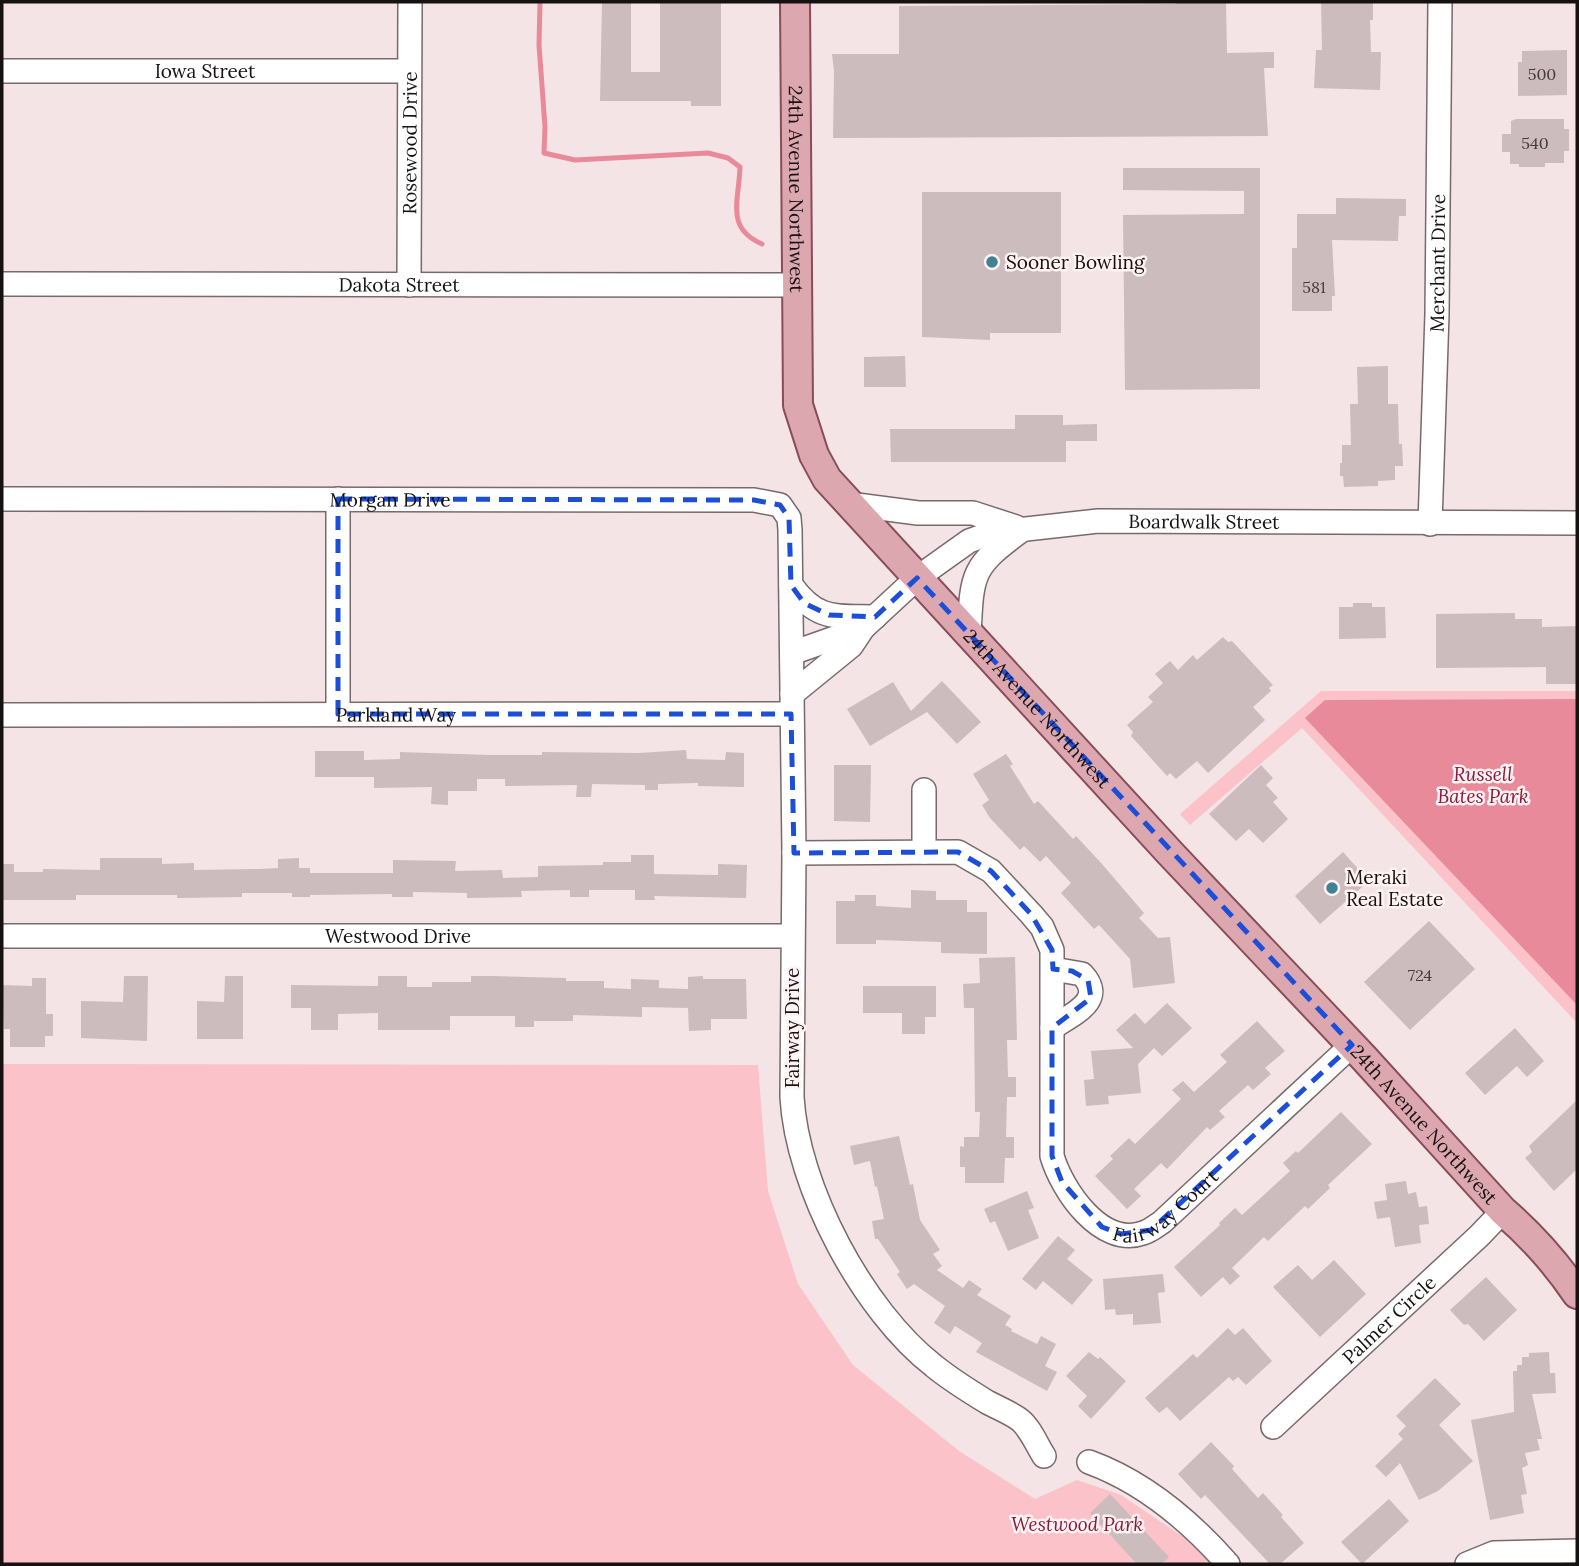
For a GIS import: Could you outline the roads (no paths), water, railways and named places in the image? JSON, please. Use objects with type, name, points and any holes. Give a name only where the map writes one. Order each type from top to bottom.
[{"type":"main road","name":"24th Avenue Northwest","points":[[795,2],[798,405],[814,455],[827,479],[1503,1210],[1544,1251],[1577,1294]]},
{"type":"street","name":"Rosewood Drive","points":[[409,285],[410,2]]},
{"type":"street","name":"Merchant Drive","points":[[1430,524],[1437,314],[1440,2]]},
{"type":"street","name":"Iowa Street","points":[[2,71],[409,71]]},
{"type":"street","name":"Dakota Street","points":[[2,284],[796,285]]},
{"type":"street","name":"Morgan Drive","points":[[2,499],[754,500],[780,505]]},
{"type":"street","points":[[338,499],[338,715]]},
{"type":"street","points":[[849,504],[918,513],[973,513],[1022,530]]},
{"type":"street","name":"Fairway Drive","points":[[780,505],[789,518],[791,585],[793,1125],[807,1175],[829,1225],[860,1281],[896,1329],[917,1352],[957,1383],[1022,1421],[1044,1456]]},
{"type":"street","name":"Boardwalk Street","points":[[791,704],[851,646],[869,622],[917,578],[978,536],[1098,521],[1577,523]]},
{"type":"street","points":[[969,635],[972,589],[979,569],[993,551],[1022,530]]},
{"type":"street","points":[[791,585],[804,603],[821,613],[869,622]]},
{"type":"street","points":[[792,653],[869,622]]},
{"type":"street","name":"Parkland Way","points":[[2,715],[338,715],[791,704]]},
{"type":"street","points":[[924,790],[924,852]]},
{"type":"street","name":"Fairway Court","points":[[794,853],[958,852],[991,871],[1031,914],[1052,950],[1052,1144],[1056,1170],[1071,1196],[1093,1220],[1111,1232],[1142,1234],[1162,1222],[1352,1045]]},
{"type":"street","name":"Westwood Drive","points":[[2,936],[792,936]]},
{"type":"street","points":[[1052,1028],[1083,1007],[1091,998],[1091,988],[1082,974],[1053,969]]},
{"type":"street","name":"Palmer Circle","points":[[1273,1427],[1479,1236],[1503,1210]]},
{"type":"street","points":[[1089,1462],[1133,1482],[1157,1499],[1212,1546],[1228,1564]]},
{"type":"street","points":[[1467,1564],[1494,1553],[1577,1551]]},
{"type":"waterway","points":[[540,2],[539,45],[545,127],[544,153],[575,160],[708,153],[728,158],[740,167],[737,202],[739,222],[750,237],[762,244]]},
{"type":"place","name":"Sooner Bowling","points":[[992,262]]},
{"type":"place","name":"Meraki Real Estate","points":[[1332,888]]},
{"type":"park label","name":"Russell Bates Park","points":[[1483,785]]},
{"type":"park label","name":"Westwood Park","points":[[1077,1524]]}]
